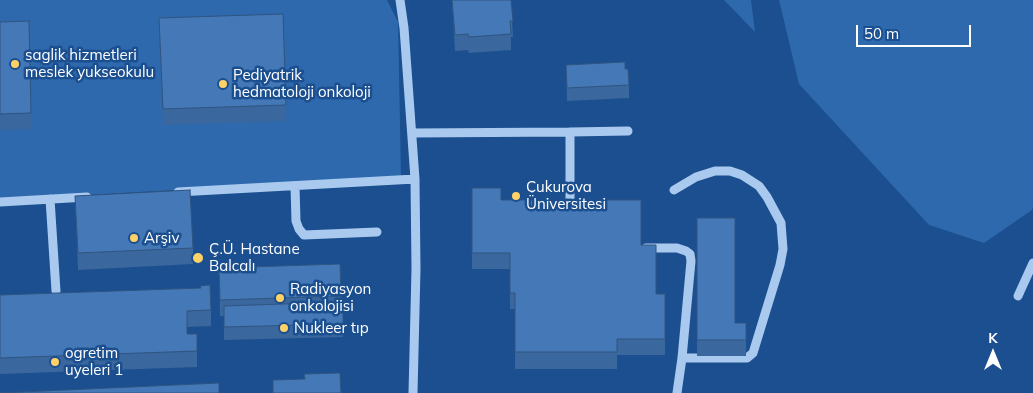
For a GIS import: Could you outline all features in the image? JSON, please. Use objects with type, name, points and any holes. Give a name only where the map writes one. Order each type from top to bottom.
[{"type":"street","points":[[400,0],[404,28],[415,179],[416,268],[413,393]]},
{"type":"street","points":[[412,133],[628,131]]},
{"type":"street","points":[[570,132],[570,212]]},
{"type":"street","points":[[674,190],[696,178],[715,171],[730,171],[742,175],[759,186],[772,206],[781,223],[783,249],[753,353],[747,358],[682,358]]},
{"type":"street","points":[[168,193],[415,179]]},
{"type":"street","points":[[295,186],[296,220],[299,230],[304,235],[377,232]]},
{"type":"street","points":[[0,202],[99,196]]},
{"type":"street","points":[[50,199],[56,291]]},
{"type":"street","points":[[646,248],[677,248],[690,254],[691,261],[682,358],[677,393]]},
{"type":"street","points":[[1018,296],[1033,263]]},
{"type":"shaded area","points":[[0,0],[387,0],[398,22],[401,177],[0,200]]},
{"type":"shaded area","points":[[724,0],[751,0],[755,32]]},
{"type":"shaded area","points":[[779,0],[1033,0],[1032,210],[984,243],[929,225],[799,84]]},
{"type":"building","points":[[452,0],[511,0],[513,21],[510,21],[511,34],[469,37],[468,34],[455,35]]},
{"type":"building","name":"Pediyatrik hedmatoloji onkoloji","points":[[283,14],[286,105],[163,109],[159,18]]},
{"type":"building","name":"saglik hizmetleri meslek yukseokulu","points":[[29,21],[31,113],[0,114],[0,22]]},
{"type":"building","points":[[625,62],[625,69],[628,69],[629,85],[567,88],[566,65]]},
{"type":"building","points":[[472,188],[501,188],[501,200],[641,200],[641,245],[656,245],[656,294],[665,294],[665,339],[617,339],[617,352],[515,352],[515,293],[510,293],[510,253],[472,253]]},
{"type":"building","name":"Arşiv","points":[[190,190],[193,248],[78,253],[75,196]]},
{"type":"building","points":[[697,218],[735,218],[735,323],[746,323],[746,340],[697,340]]},
{"type":"building","points":[[340,264],[341,296],[220,300],[219,268]]},
{"type":"building","points":[[210,285],[211,310],[187,311],[187,334],[197,334],[197,351],[0,358],[0,295],[201,288],[200,286]]},
{"type":"building","points":[[343,302],[343,324],[224,327],[224,306]]},
{"type":"building","points":[[340,373],[341,393],[273,393],[273,380],[305,379],[304,374]]},
{"type":"building","points":[[219,383],[219,393],[0,393]]},
{"type":"place","name":"saglik hizmetleri meslek yukseokulu","points":[[15,64]]},
{"type":"place","name":"Pediyatrik hedmatoloji onkoloji","points":[[223,84]]},
{"type":"place","name":"Çukurova Üniversitesi","points":[[516,196]]},
{"type":"place","name":"Arşiv","points":[[134,238]]},
{"type":"place","name":"Ç.Ü. Hastane Balcalı","points":[[198,258]]},
{"type":"place","name":"Radiyasyon onkolojisi","points":[[280,298]]},
{"type":"place","name":"Nukleer tıp","points":[[284,328]]},
{"type":"place","name":"ogretim uyeleri 1","points":[[55,362]]}]
